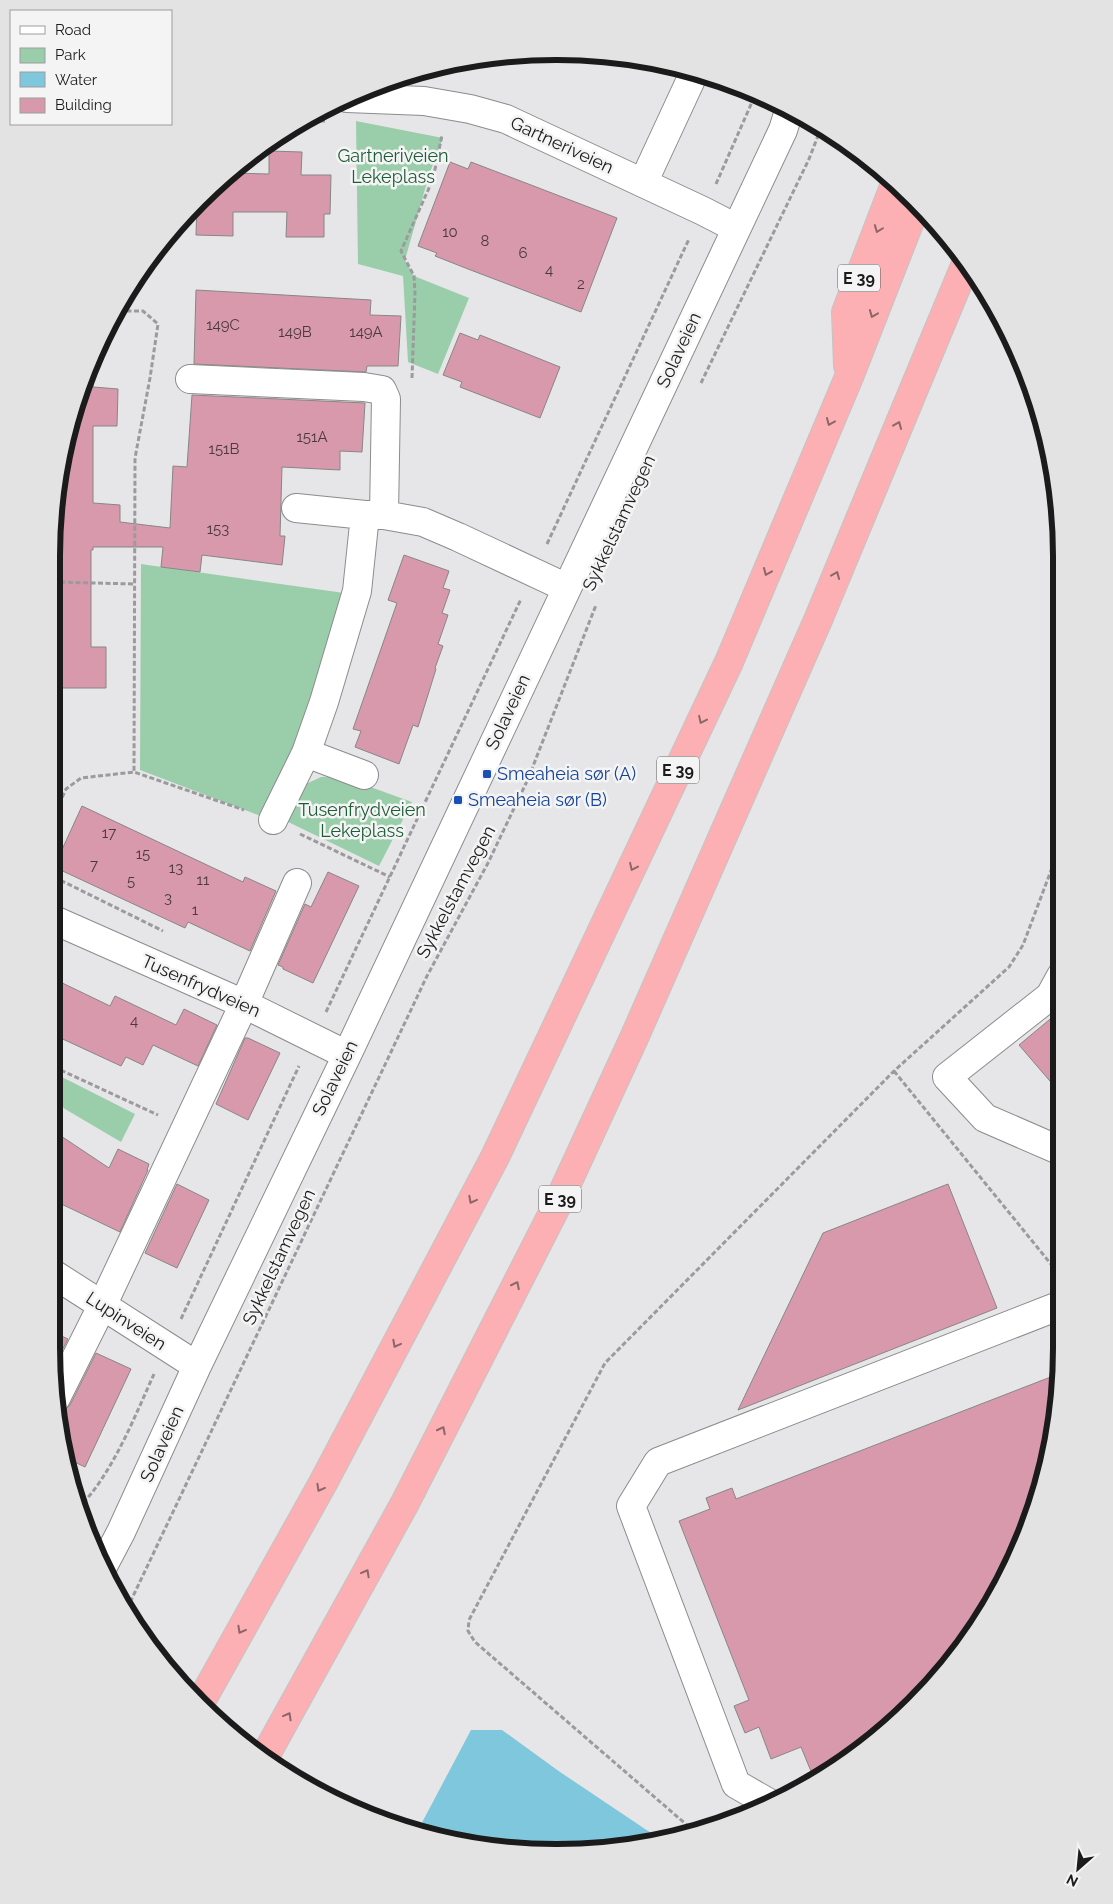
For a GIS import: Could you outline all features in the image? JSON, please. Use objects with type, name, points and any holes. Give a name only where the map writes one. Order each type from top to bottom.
[{"type":"highway","name":"E 39","points":[[849,377],[846,312],[892,191]]},
{"type":"highway","name":"E 39","points":[[203,1697],[323,1483],[495,1157],[730,662],[849,377],[914,211]]},
{"type":"highway","name":"E 39","points":[[268,1751],[405,1503],[558,1205],[634,1038],[818,620],[963,272]]},
{"type":"street","points":[[642,183],[691,79]]},
{"type":"street","name":"Gartneriveien","points":[[380,93],[470,109],[506,119],[736,228]]},
{"type":"street","name":"Solaveien","points":[[107,1558],[197,1366],[347,1055],[783,130],[787,117]]},
{"type":"street","points":[[190,379],[364,387],[382,390],[386,399],[375,515],[357,591],[324,702],[306,753],[273,820]]},
{"type":"street","points":[[296,508],[375,515],[423,522],[567,588]]},
{"type":"street","points":[[306,753],[364,775]]},
{"type":"street","points":[[62,1387],[102,1306],[244,1004],[297,883]]},
{"type":"street","name":"Tusenfrydveien","points":[[60,923],[244,1004],[347,1055]]},
{"type":"street","points":[[1053,991],[1050,996],[947,1077],[985,1118],[1053,1148]]},
{"type":"street","name":"Lupinveien","points":[[60,1278],[197,1366]]},
{"type":"street","points":[[762,1799],[736,1784],[631,1506],[658,1462],[1053,1308]]},
{"type":"path","points":[[85,1502],[91,1496],[106,1473],[167,1348],[534,572],[737,139],[753,101]]},
{"type":"path","points":[[411,388],[415,284],[414,276],[401,251],[433,179],[443,130]]},
{"type":"path","points":[[697,392],[809,159],[818,135]]},
{"type":"path","points":[[125,311],[144,311],[158,324],[135,458],[134,772]]},
{"type":"path","points":[[60,582],[135,584]]},
{"type":"path","name":"Sykkelstamvegen","points":[[131,1602],[427,976],[488,863],[528,779],[598,601]]},
{"type":"path","points":[[60,802],[66,789],[81,778],[134,772],[273,820],[390,877]]},
{"type":"path","points":[[688,1826],[475,1642],[468,1631],[469,1620],[605,1363],[894,1071],[1009,967],[1023,945],[1053,865]]},
{"type":"path","points":[[60,880],[168,934]]},
{"type":"path","points":[[60,1070],[185,1127]]},
{"type":"path","points":[[894,1071],[1053,1264]]},
{"type":"green space","name":"Gartneriveien Lekeplass","points":[[356,121],[443,138],[429,175],[405,260],[414,276],[469,298],[438,374],[408,362],[403,276],[358,264]]},
{"type":"green space","points":[[141,564],[344,593],[305,751],[266,818],[140,770]]},
{"type":"green space","name":"Tusenfrydveien Lekeplass","points":[[340,776],[412,802],[379,866],[282,819],[295,789],[321,777]]},
{"type":"green space","points":[[60,1076],[135,1114],[121,1142],[60,1104]]},
{"type":"water","points":[[471,1730],[502,1730],[560,1772],[653,1834],[589,1843],[524,1843],[492,1840],[421,1825]]},
{"type":"building","points":[[271,151],[302,152],[301,175],[331,175],[330,214],[324,214],[324,237],[286,237],[287,212],[233,212],[233,236],[196,235],[197,214],[229,183],[241,173],[269,174],[269,152]]},
{"type":"building","points":[[450,162],[468,169],[471,162],[617,218],[581,312],[435,256],[437,253],[418,246]]},
{"type":"building","points":[[196,290],[371,300],[370,315],[401,316],[398,366],[367,366],[366,372],[194,364]]},
{"type":"building","points":[[460,333],[478,340],[480,335],[560,367],[540,418],[460,387],[462,382],[443,375]]},
{"type":"building","points":[[91,383],[93,387],[118,389],[117,426],[93,426],[93,503],[120,505],[120,522],[170,528],[173,466],[187,467],[192,395],[365,403],[362,452],[340,451],[340,470],[282,467],[280,536],[285,536],[282,565],[202,555],[200,572],[161,567],[163,547],[93,547],[93,550],[91,550],[91,647],[106,647],[106,688],[60,688],[60,551],[64,492],[77,428]]},
{"type":"building","points":[[404,555],[449,571],[443,588],[450,590],[442,613],[448,615],[438,644],[443,646],[418,727],[413,725],[399,764],[355,747],[361,731],[353,729],[397,603],[388,600]]},
{"type":"building","points":[[82,806],[243,882],[245,877],[276,891],[250,951],[188,922],[185,928],[60,870],[60,854]]},
{"type":"building","points":[[328,872],[359,886],[313,983],[278,965],[305,904],[311,907]]},
{"type":"building","points":[[60,982],[110,1006],[115,996],[176,1025],[184,1009],[217,1025],[198,1066],[153,1045],[143,1065],[126,1057],[121,1066],[60,1038]]},
{"type":"building","points":[[1053,1017],[1053,1085],[1019,1045]]},
{"type":"building","points":[[245,1038],[280,1053],[248,1120],[216,1104]]},
{"type":"building","points":[[60,1135],[109,1168],[118,1149],[149,1164],[120,1232],[60,1203]]},
{"type":"building","points":[[177,1184],[209,1200],[177,1268],[145,1253]]},
{"type":"building","points":[[948,1184],[997,1308],[738,1410],[823,1233]]},
{"type":"building","points":[[60,1335],[68,1339],[60,1354]]},
{"type":"building","points":[[96,1353],[131,1369],[85,1467],[74,1462],[64,1411],[70,1405]]},
{"type":"building","points":[[1052,1376],[1049,1412],[1043,1444],[1027,1507],[1002,1567],[986,1596],[950,1650],[908,1699],[859,1741],[812,1773],[801,1747],[771,1759],[759,1727],[745,1733],[734,1706],[749,1700],[679,1521],[710,1509],[706,1498],[732,1488],[736,1499]]},
{"type":"place","name":"Smeaheia sør (A)","points":[[487,774]]},
{"type":"place","name":"Smeaheia sør (B)","points":[[458,800]]}]
